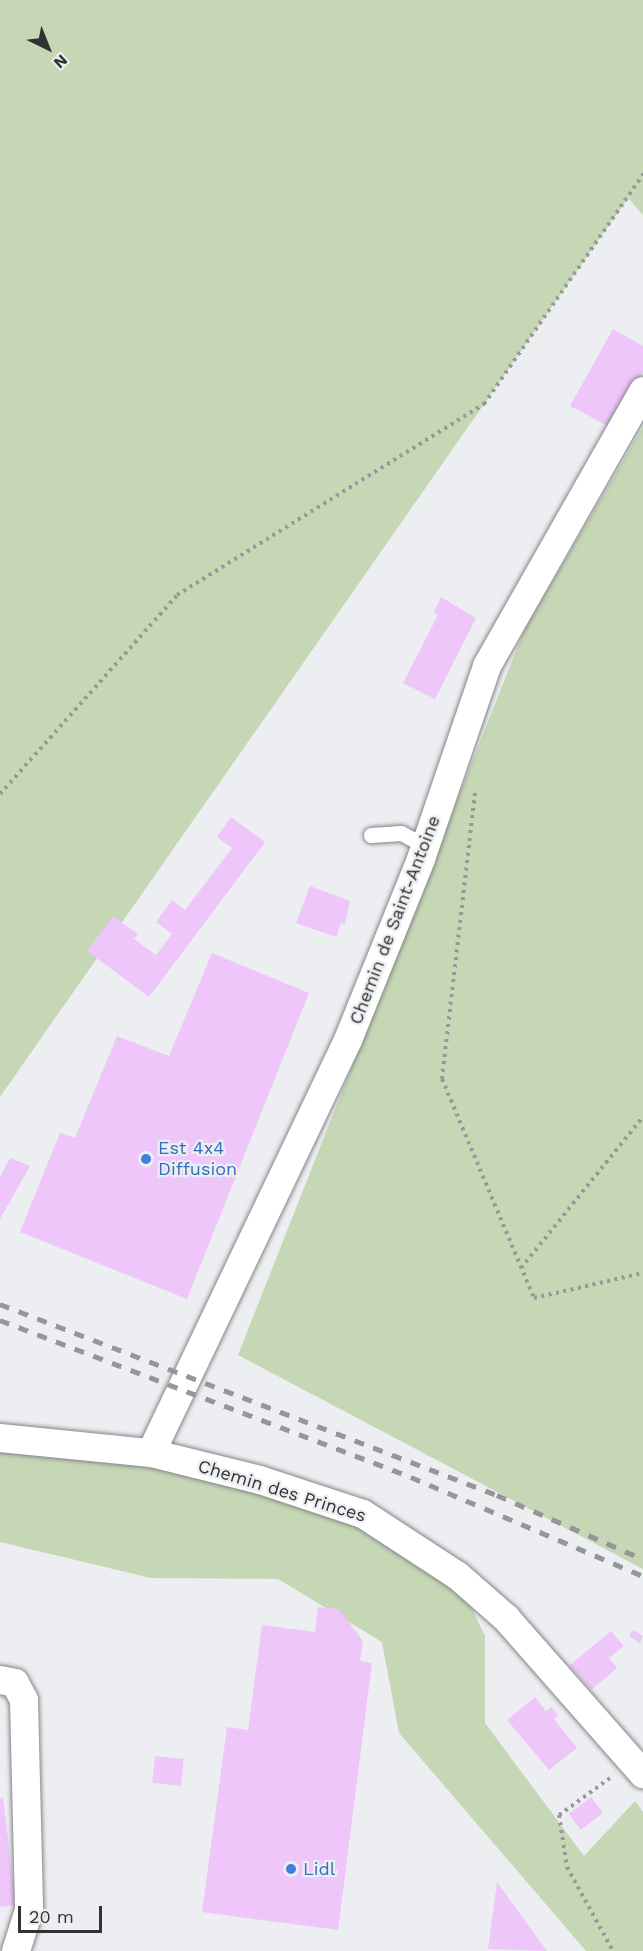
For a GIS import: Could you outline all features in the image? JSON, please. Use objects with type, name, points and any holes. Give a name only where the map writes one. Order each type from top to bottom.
[{"type":"street","name":"Chemin de Saint-Antoine","points":[[151,1453],[348,1040],[421,858],[487,666],[643,391]]},
{"type":"street","name":"Chemin des Princes","points":[[0,1438],[151,1453],[260,1480],[363,1514],[408,1540],[458,1576],[506,1618],[630,1773]]},
{"type":"street","points":[[0,1680],[15,1683],[24,1700],[29,1910],[16,1951]]},
{"type":"lane","points":[[371,835],[401,833],[418,842],[421,858]]},
{"type":"path","points":[[0,794],[177,595],[484,404],[643,174]]},
{"type":"path","points":[[476,791],[442,1079],[534,1298],[643,1273]]},
{"type":"path","points":[[521,1268],[643,1117]]},
{"type":"path","points":[[613,1951],[567,1867],[559,1815],[630,1773]]},
{"type":"green space","points":[[0,0],[643,0],[643,215],[628,198],[0,1097]]},
{"type":"green space","points":[[643,427],[643,1569],[238,1355],[525,628]]},
{"type":"green space","points":[[0,1447],[134,1459],[413,1530],[445,1553],[485,1636],[485,1723],[584,1856],[635,1801],[643,1812],[643,1951],[586,1951],[399,1733],[382,1642],[278,1579],[151,1578],[0,1542]]},
{"type":"building","points":[[613,329],[643,346],[643,372],[612,428],[570,406]]},
{"type":"building","points":[[441,597],[476,618],[435,699],[403,683],[438,615],[434,612]]},
{"type":"building","points":[[231,817],[265,842],[149,997],[87,951],[113,916],[138,934],[134,939],[156,955],[172,934],[156,922],[172,900],[185,910],[232,848],[217,837]]},
{"type":"building","points":[[310,886],[350,901],[345,924],[341,923],[336,937],[296,923]]},
{"type":"building","name":"Est 4x4 Diffusion","points":[[212,953],[309,993],[187,1299],[20,1232],[60,1133],[75,1138],[117,1036],[169,1056]]},
{"type":"building","points":[[10,1158],[30,1166],[0,1219],[0,1177]]},
{"type":"building","points":[[318,1607],[339,1609],[363,1641],[360,1661],[372,1663],[338,1930],[202,1912],[227,1727],[248,1730],[262,1625],[315,1632]]},
{"type":"building","points":[[633,1630],[643,1636],[640,1643],[629,1636]]},
{"type":"building","points":[[611,1631],[624,1646],[609,1658],[617,1668],[591,1690],[570,1665]]},
{"type":"building","points":[[535,1697],[546,1711],[551,1707],[558,1715],[554,1719],[577,1748],[549,1770],[507,1720]]},
{"type":"building","points":[[155,1756],[184,1759],[181,1786],[152,1783]]},
{"type":"building","points":[[591,1797],[603,1813],[581,1830],[569,1814]]},
{"type":"building","points":[[0,1798],[3,1798],[16,1905],[0,1907]]},
{"type":"building","points":[[497,1882],[547,1951],[488,1949]]},
{"type":"railway","points":[[0,1304],[497,1495],[643,1559]]},
{"type":"railway","points":[[0,1320],[411,1477],[643,1576]]},
{"type":"place","name":"Est 4x4 Diffusion","points":[[146,1159]]},
{"type":"place","name":"Lidl","points":[[291,1869]]}]
